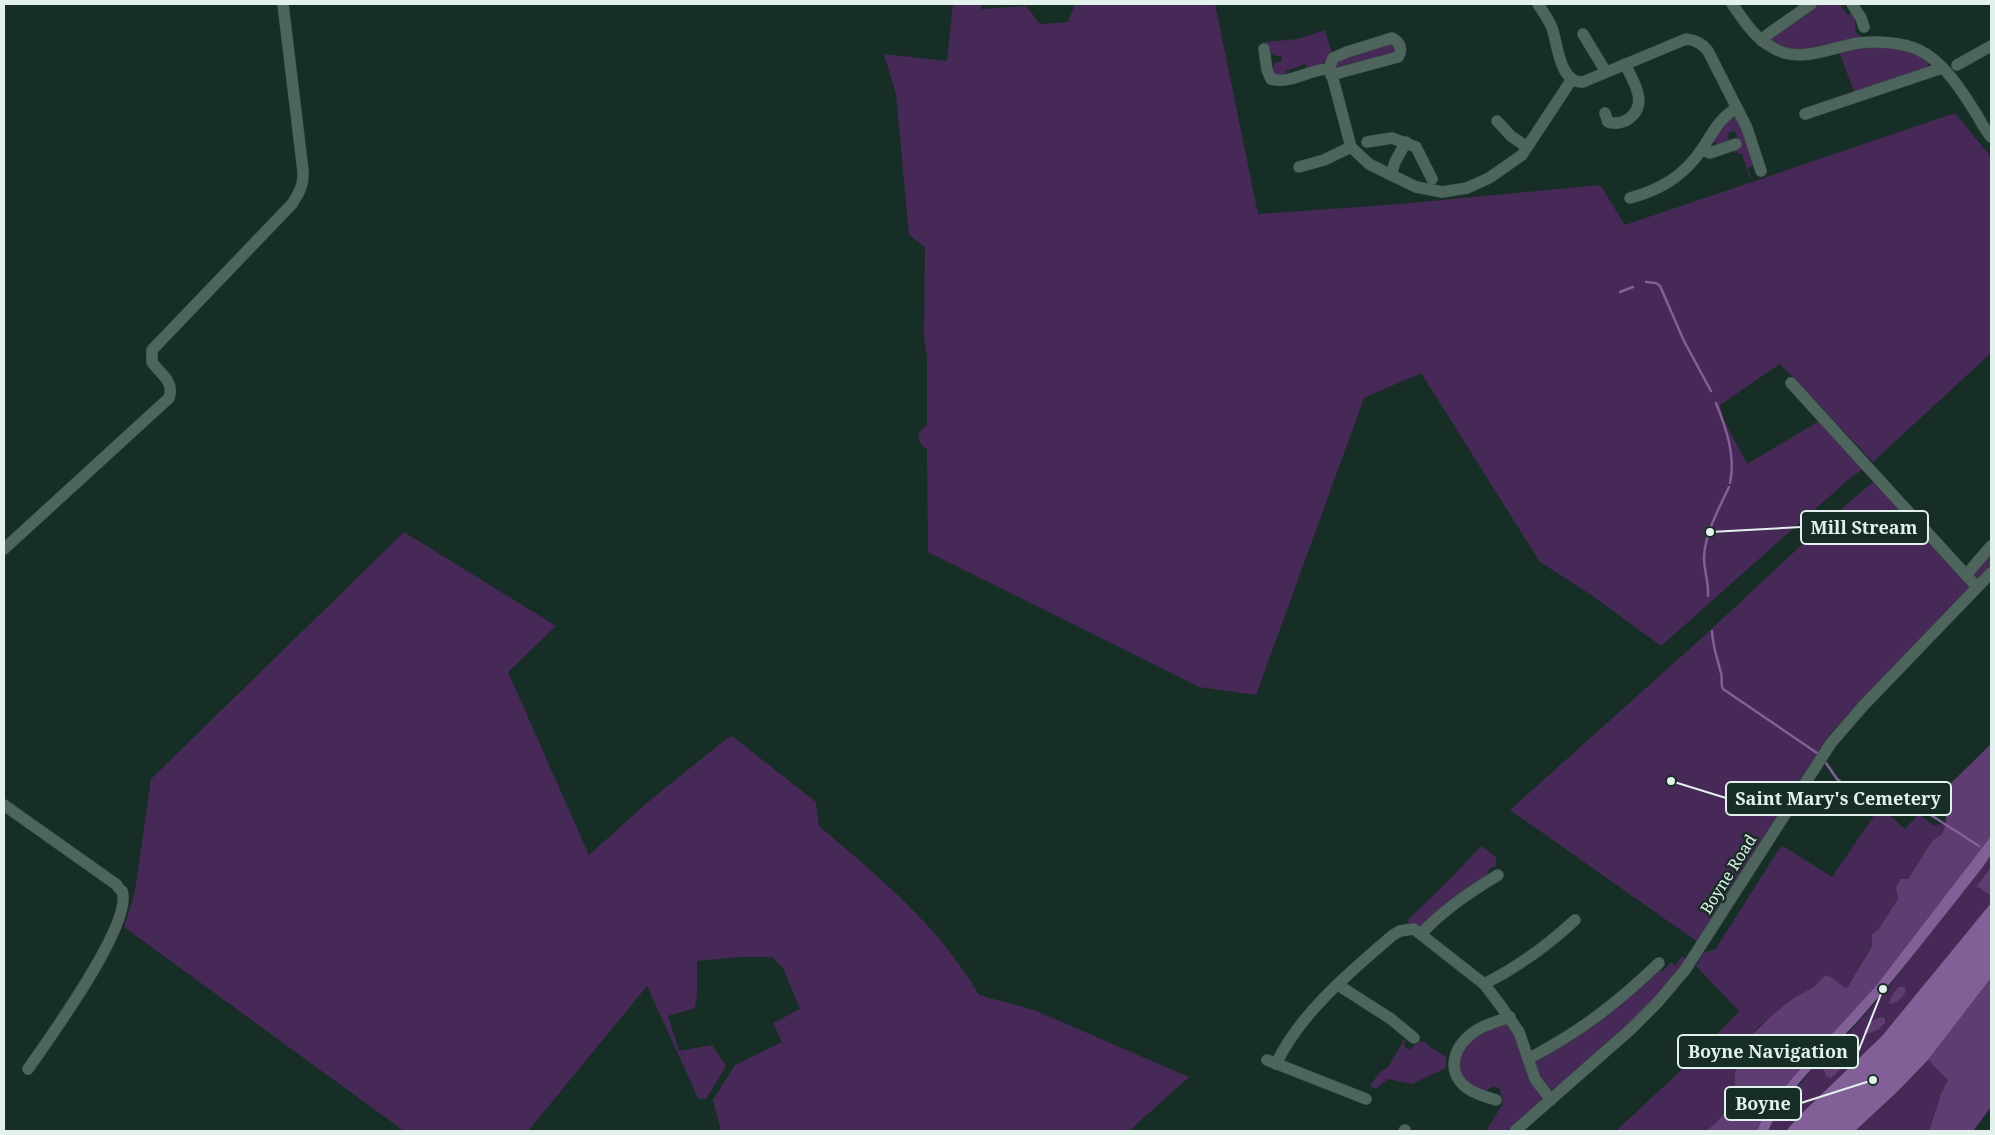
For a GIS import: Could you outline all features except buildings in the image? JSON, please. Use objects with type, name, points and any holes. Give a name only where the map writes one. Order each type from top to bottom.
[{"type":"street","points":[[4,549],[169,398],[171,386],[169,381],[152,362],[152,350],[292,204],[301,190],[304,181],[283,4]]},
{"type":"street","points":[[1538,4],[1552,27],[1562,64],[1572,79],[1577,82],[1583,82],[1686,39],[1698,42],[1708,51],[1747,128],[1761,171]]},
{"type":"street","points":[[1732,4],[1751,30],[1762,41],[1771,48],[1792,54],[1817,53],[1858,43],[1904,45],[1918,50],[1942,68],[1968,101],[1991,137]]},
{"type":"street","points":[[1762,41],[1767,35],[1811,4]]},
{"type":"street","points":[[1852,4],[1862,18],[1864,27]]},
{"type":"street","points":[[1583,34],[1606,72]]},
{"type":"street","points":[[1264,49],[1267,70],[1272,78],[1278,81],[1289,80],[1313,71],[1330,72],[1398,57],[1401,48],[1398,41],[1392,38],[1333,58],[1330,72],[1351,147],[1369,164],[1391,175],[1416,187],[1442,192],[1467,188],[1498,172],[1522,155],[1572,79]]},
{"type":"street","points":[[1957,64],[1991,46]]},
{"type":"street","points":[[1605,113],[1608,122],[1615,123],[1626,120],[1638,109],[1640,104],[1637,90],[1625,64]]},
{"type":"street","points":[[1805,114],[1942,68]]},
{"type":"street","points":[[1630,198],[1670,182],[1692,163],[1720,121],[1737,108]]},
{"type":"street","points":[[1497,121],[1511,136],[1528,147]]},
{"type":"street","points":[[1367,142],[1392,138],[1416,147],[1432,180]]},
{"type":"street","points":[[1391,175],[1395,162],[1406,142]]},
{"type":"street","points":[[1702,150],[1710,153],[1736,144]]},
{"type":"street","points":[[1299,167],[1324,160],[1351,147]]},
{"type":"street","points":[[1791,383],[1977,587]]},
{"type":"street","points":[[1966,575],[1991,546]]},
{"type":"street","name":"Boyne Road","points":[[1515,1131],[1631,1029],[1657,1003],[1685,970],[1831,743],[1864,705],[1991,573]]},
{"type":"street","points":[[4,806],[117,885],[122,891],[122,903],[117,924],[95,968],[28,1069]]},
{"type":"street","points":[[1421,934],[1463,898],[1498,875]]},
{"type":"street","points":[[1484,984],[1537,953],[1575,920]]},
{"type":"street","points":[[1366,1099],[1272,1062],[1293,1034],[1352,970],[1400,931],[1414,929],[1484,984],[1510,1017],[1519,1032],[1535,1079],[1551,1100]]},
{"type":"street","points":[[1528,1059],[1601,1015],[1659,963]]},
{"type":"street","points":[[1338,985],[1391,1019],[1414,1038]]},
{"type":"street","points":[[1496,1100],[1466,1088],[1456,1073],[1453,1065],[1454,1058],[1463,1041],[1479,1028],[1510,1017]]},
{"type":"shaded area","points":[[953,4],[981,4],[981,9],[1026,6],[1040,24],[1068,22],[1075,4],[1215,4],[1258,214],[1400,204],[1600,185],[1625,225],[1955,113],[1991,157],[1991,353],[1873,462],[1780,364],[1720,405],[1724,420],[1747,464],[1821,420],[1863,469],[1849,479],[1661,646],[1590,594],[1540,562],[1421,373],[1364,398],[1256,695],[1199,687],[928,552],[927,449],[919,441],[919,434],[927,425],[927,358],[924,337],[925,247],[909,235],[896,94],[884,54],[947,61]]},
{"type":"shaded area","points":[[1819,4],[1844,4],[1841,6],[1848,15],[1853,12],[1857,34],[1861,36],[1860,40],[1791,51],[1771,41],[1772,37]]},
{"type":"shaded area","points":[[1325,30],[1332,54],[1327,62],[1307,69],[1305,64],[1286,71],[1288,78],[1278,79],[1271,71],[1275,63],[1282,61],[1281,56],[1269,53],[1265,42],[1298,39]]},
{"type":"shaded area","points":[[1393,43],[1398,52],[1336,68],[1336,62],[1340,59]]},
{"type":"shaded area","points":[[1859,47],[1886,47],[1907,50],[1916,53],[1928,64],[1926,70],[1855,94],[1839,52]]},
{"type":"shaded area","points":[[1731,117],[1736,118],[1740,122],[1754,161],[1752,166],[1748,168],[1750,179],[1742,154],[1734,153],[1733,149],[1740,147],[1735,131],[1728,133],[1729,140],[1727,142],[1718,145],[1714,142],[1713,138]]},
{"type":"shaded area","points":[[1874,481],[1970,588],[1828,736],[1699,943],[1510,810],[1704,636],[1825,523]]},
{"type":"shaded area","points":[[404,532],[556,626],[508,672],[589,855],[648,802],[732,736],[816,802],[819,826],[885,884],[927,925],[946,947],[979,995],[1034,1010],[1189,1077],[1129,1131],[721,1131],[713,1100],[735,1065],[782,1042],[773,1023],[800,1009],[783,968],[772,957],[740,957],[697,961],[695,1008],[668,1016],[679,1051],[712,1045],[726,1066],[706,1099],[698,1098],[647,986],[528,1131],[404,1131],[124,927],[135,891],[151,779]]},
{"type":"shaded area","points":[[1991,553],[1991,566],[1978,578],[1973,578],[1973,571]]},
{"type":"shaded area","points":[[1991,744],[1991,836],[1875,987],[1766,1110],[1757,1131],[1706,1131],[1718,1121],[1734,1099],[1735,1073],[1740,1052],[1747,1040],[1770,1017],[1795,997],[1814,987],[1825,975],[1847,988],[1872,946],[1872,934],[1878,930],[1898,899],[1896,888],[1900,879],[1908,879],[1932,841],[1942,834],[1946,824],[1945,789]]},
{"type":"shaded area","points":[[1880,807],[1905,829],[1919,814],[1933,825],[1946,824],[1942,834],[1932,841],[1908,879],[1896,888],[1898,899],[1878,930],[1872,934],[1872,945],[1847,988],[1825,975],[1814,987],[1795,997],[1758,1027],[1735,1073],[1734,1099],[1718,1121],[1706,1131],[1616,1131],[1693,1059],[1739,1011],[1696,966],[1704,952],[1715,950],[1779,849],[1783,846],[1832,877]]},
{"type":"shaded area","points":[[1991,836],[1991,855],[1924,942],[1864,1014],[1799,1083],[1787,1098],[1768,1131],[1757,1131],[1766,1110],[1875,987]]},
{"type":"shaded area","points":[[1481,846],[1496,857],[1496,866],[1489,869],[1487,876],[1421,931],[1406,927],[1409,919]]},
{"type":"shaded area","points":[[1991,855],[1991,867],[1978,886],[1991,896],[1991,903],[1882,1036],[1798,1117],[1786,1131],[1768,1131],[1777,1113],[1819,1060],[1844,1038],[1882,995]]},
{"type":"shaded area","points":[[1991,867],[1991,896],[1977,886]]},
{"type":"shaded area","points":[[1991,903],[1991,978],[1928,1060],[1855,1131],[1786,1131],[1798,1117],[1882,1036]]},
{"type":"shaded area","points":[[1682,956],[1687,960],[1655,1001],[1556,1090],[1546,1088],[1534,1064],[1536,1061],[1657,969],[1663,971],[1671,962],[1675,966]]},
{"type":"shaded area","points":[[1991,978],[1991,1107],[1973,1131],[1929,1131],[1941,1094],[1948,1080],[1928,1060]]},
{"type":"shaded area","points":[[1899,987],[1904,987],[1905,994],[1897,1001],[1889,1004],[1892,995]]},
{"type":"shaded area","points":[[1881,1017],[1885,1018],[1885,1023],[1878,1030],[1866,1034],[1864,1031],[1867,1026]]},
{"type":"shaded area","points":[[1505,1023],[1510,1025],[1542,1097],[1541,1103],[1506,1131],[1486,1131],[1502,1105],[1503,1098],[1500,1089],[1493,1086],[1484,1092],[1472,1085],[1462,1074],[1458,1056],[1478,1032]]},
{"type":"shaded area","points":[[1406,1037],[1404,1046],[1409,1050],[1420,1041],[1425,1042],[1446,1057],[1446,1068],[1412,1084],[1388,1079],[1376,1089],[1370,1086],[1379,1073],[1388,1067]]},
{"type":"shaded area","points":[[1850,1045],[1857,1049],[1856,1056],[1831,1078],[1826,1076],[1824,1070]]},
{"type":"shaded area","points":[[1928,1060],[1948,1080],[1941,1094],[1929,1131],[1855,1131],[1896,1093]]},
{"type":"waterway","points":[[1646,282],[1656,283],[1660,286],[1684,341],[1711,391]]},
{"type":"waterway","points":[[1620,292],[1633,287]]},
{"type":"waterway","points":[[1716,403],[1731,452],[1732,473],[1730,483]]},
{"type":"waterway","points":[[1708,596],[1704,562],[1705,548],[1713,521],[1729,487]]},
{"type":"waterway","points":[[1712,631],[1714,648],[1722,675],[1723,689],[1817,753]]},
{"type":"waterway","points":[[1826,763],[1837,779],[1850,789],[1871,799],[1898,807],[1923,810],[1979,846]]},
{"type":"place","name":"Mill Stream","points":[[1710,532]]},
{"type":"place","name":"Saint Mary's Cemetery","points":[[1671,781]]},
{"type":"place","name":"Boyne Navigation","points":[[1883,989]]},
{"type":"place","name":"Boyne","points":[[1873,1080]]}]
